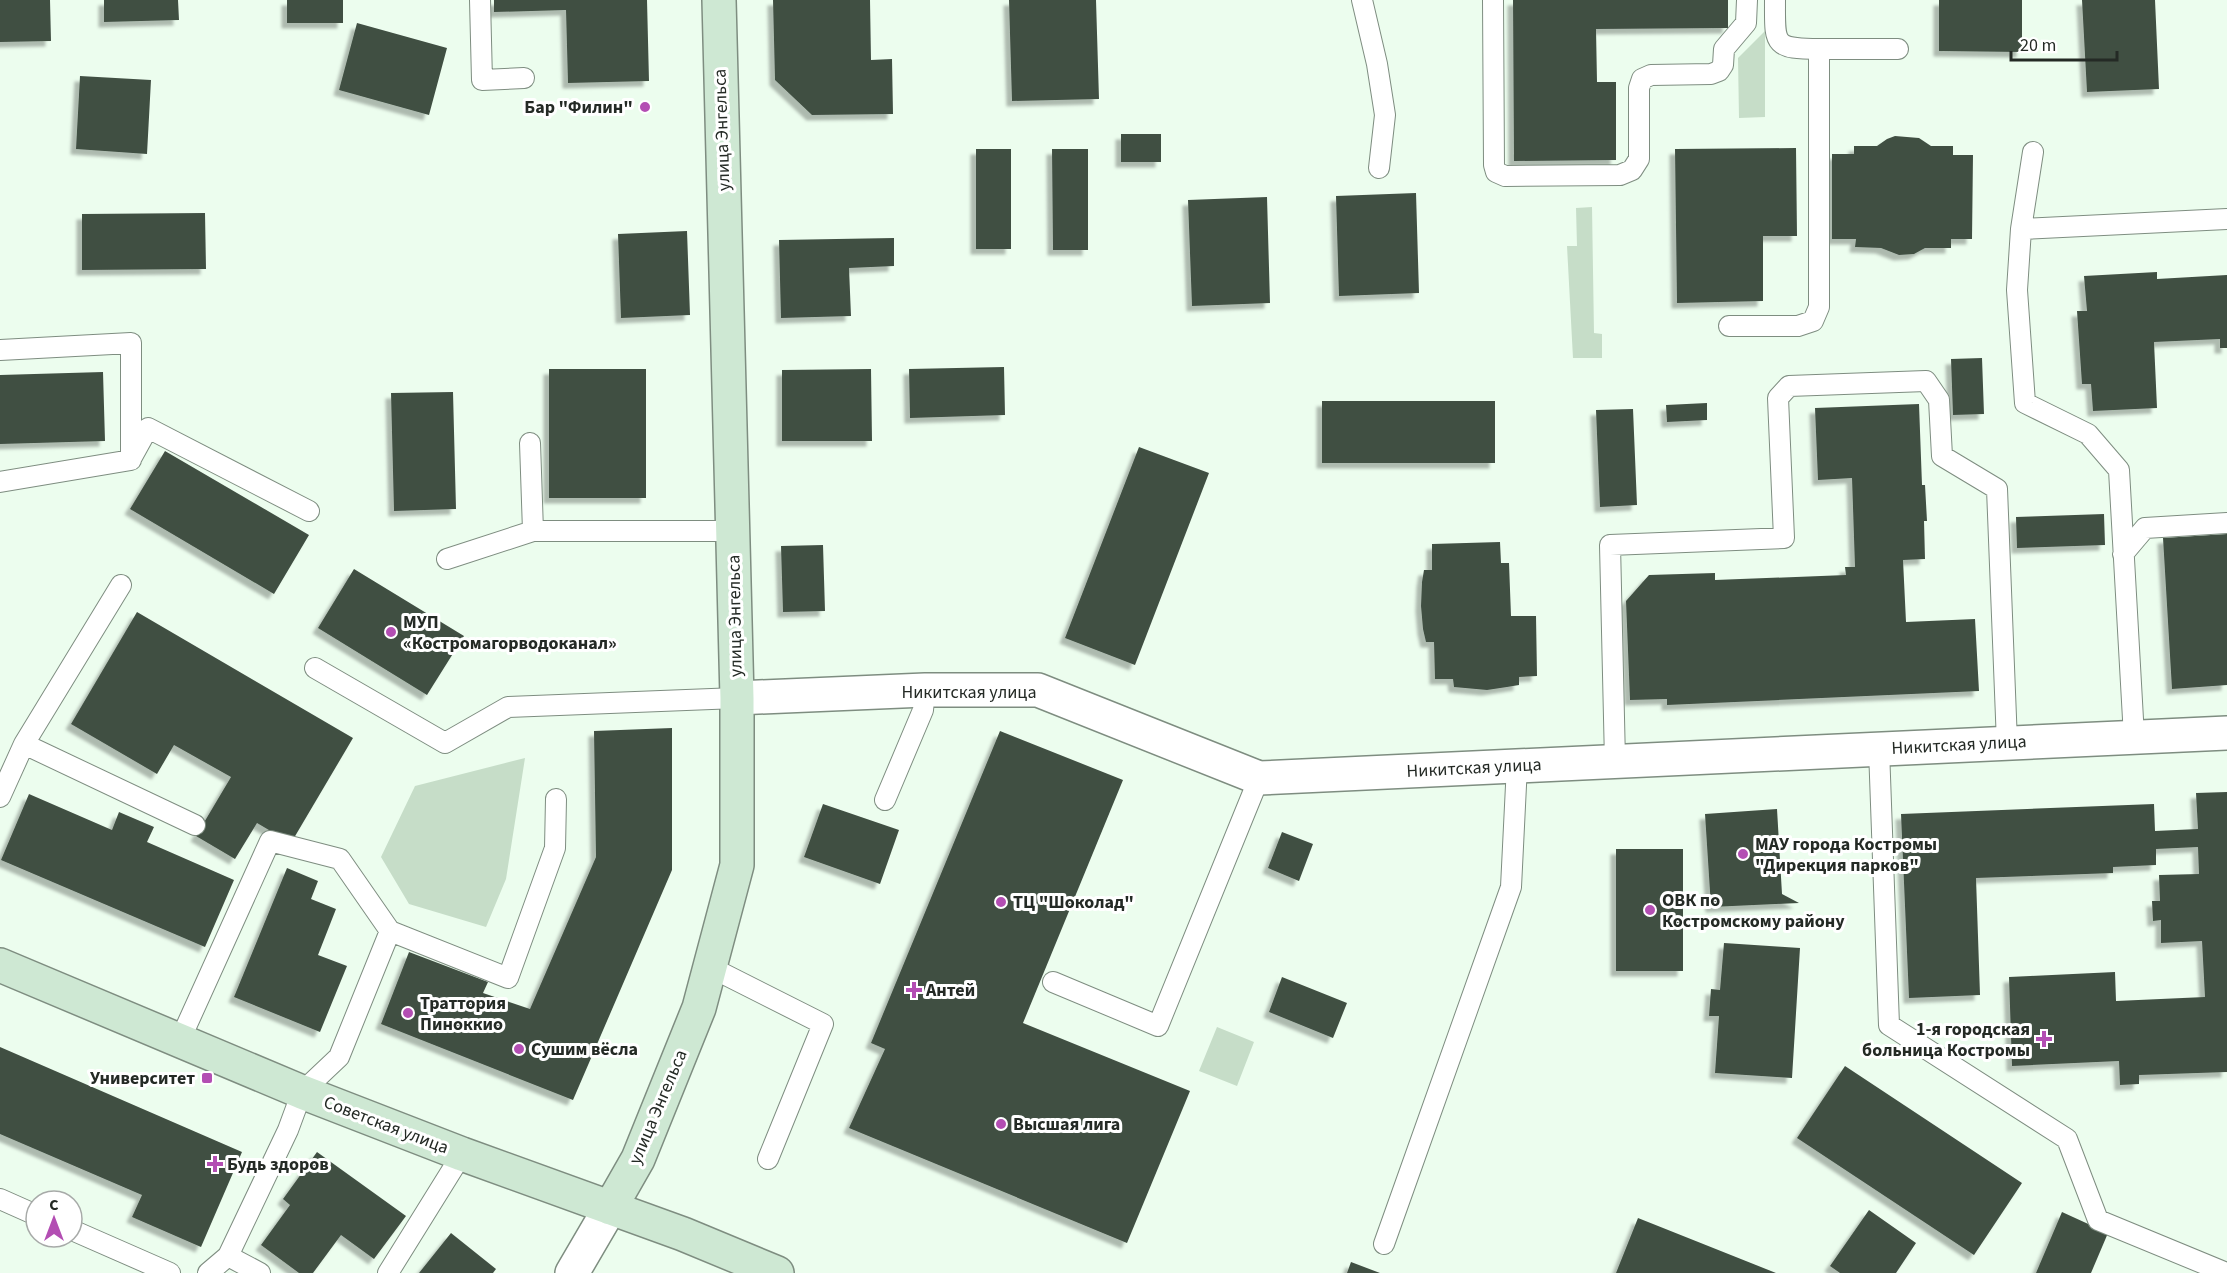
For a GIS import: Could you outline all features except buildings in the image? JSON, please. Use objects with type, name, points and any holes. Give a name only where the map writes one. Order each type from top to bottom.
[{"type":"main road","name":"улица Энгельса","points":[[610,1208],[638,1159],[699,1008],[737,865],[737,698],[719,0]]},
{"type":"main road","name":"Советская улица","points":[[0,964],[302,1092],[462,1155],[683,1234],[777,1273]]},
{"type":"street","name":"Никитская улица","points":[[737,698],[925,690],[1038,690],[1259,778],[2227,733]]},
{"type":"street","points":[[572,1273],[610,1208]]},
{"type":"lane","points":[[480,0],[482,80],[524,78]]},
{"type":"lane","points":[[1362,0],[1377,64],[1385,115],[1379,168]]},
{"type":"lane","points":[[1493,0],[1494,165],[1496,172],[1505,176],[1620,176],[1632,170],[1639,159],[1639,88],[1642,79],[1651,75],[1711,74],[1719,71],[1723,65],[1724,49],[1746,24],[1747,0]]},
{"type":"lane","points":[[1775,0],[1775,34],[1780,44],[1791,49],[1898,49]]},
{"type":"lane","points":[[1729,326],[1798,326],[1813,321],[1819,307],[1819,49]]},
{"type":"lane","points":[[2033,152],[2021,229],[2017,290],[2025,403],[2088,434],[2119,470],[2134,737]]},
{"type":"lane","points":[[2021,229],[2227,219]]},
{"type":"lane","points":[[0,350],[131,343],[131,460]]},
{"type":"lane","points":[[1615,761],[1610,545],[1784,538],[1778,398],[1789,387],[1926,381],[1939,399],[1942,456],[1997,489],[2007,743]]},
{"type":"lane","points":[[131,460],[148,428],[309,511]]},
{"type":"lane","points":[[530,443],[533,531]]},
{"type":"lane","points":[[0,482],[131,460]]},
{"type":"lane","points":[[2123,554],[2145,528],[2227,523]]},
{"type":"lane","points":[[447,559],[533,531],[733,531]]},
{"type":"lane","points":[[0,797],[24,744],[121,585]]},
{"type":"lane","points":[[315,668],[445,743],[508,707],[737,698]]},
{"type":"lane","points":[[885,800],[923,711],[925,690]]},
{"type":"lane","points":[[24,744],[195,825]]},
{"type":"lane","points":[[1879,749],[1888,1025],[2067,1139],[2098,1220],[2225,1269]]},
{"type":"lane","points":[[1384,1244],[1511,887],[1517,765]]},
{"type":"lane","points":[[1053,982],[1158,1026],[1259,778]]},
{"type":"lane","points":[[180,1040],[270,841],[340,859],[390,931],[508,978],[555,848],[556,799]]},
{"type":"lane","points":[[208,1273],[228,1256],[288,1130],[302,1092],[339,1057],[390,931]]},
{"type":"lane","points":[[710,967],[823,1024],[768,1159]]},
{"type":"lane","points":[[388,1273],[462,1155]]},
{"type":"lane","points":[[0,1199],[24,1210]]},
{"type":"lane","points":[[84,1235],[171,1273]]},
{"type":"lane","points":[[228,1256],[260,1273]]},
{"type":"green space","points":[[1765,31],[1765,117],[1739,118],[1738,58]]},
{"type":"green space","points":[[1592,207],[1594,333],[1602,334],[1602,358],[1573,358],[1567,246],[1577,246],[1576,208]]},
{"type":"green space","points":[[525,758],[506,879],[486,927],[409,904],[381,857],[415,786]]},
{"type":"green space","points":[[1217,1027],[1254,1042],[1237,1086],[1199,1071]]},
{"type":"place","name":"Бар \"Филин\"","points":[[645,107]]},
{"type":"place","name":"МУП «Костромагорводоканал»","points":[[391,632]]},
{"type":"place","name":"МАУ города Костромы \"Дирекция парков\"","points":[[1743,854]]},
{"type":"place","name":"ТЦ \"Шоколад\"","points":[[1001,902]]},
{"type":"place","name":"ОВК по Костромскому району","points":[[1650,910]]},
{"type":"place","name":"Антей","points":[[914,990]]},
{"type":"place","name":"Траттория Пиноккио","points":[[408,1013]]},
{"type":"place","name":"1-я городская больница Костромы","points":[[2044,1039]]},
{"type":"place","name":"Сушим вёсла","points":[[519,1049]]},
{"type":"place","name":"Университет","points":[[207,1078]]},
{"type":"place","name":"Высшая лига","points":[[1001,1124]]},
{"type":"place","name":"Будь здоров","points":[[215,1164]]}]
